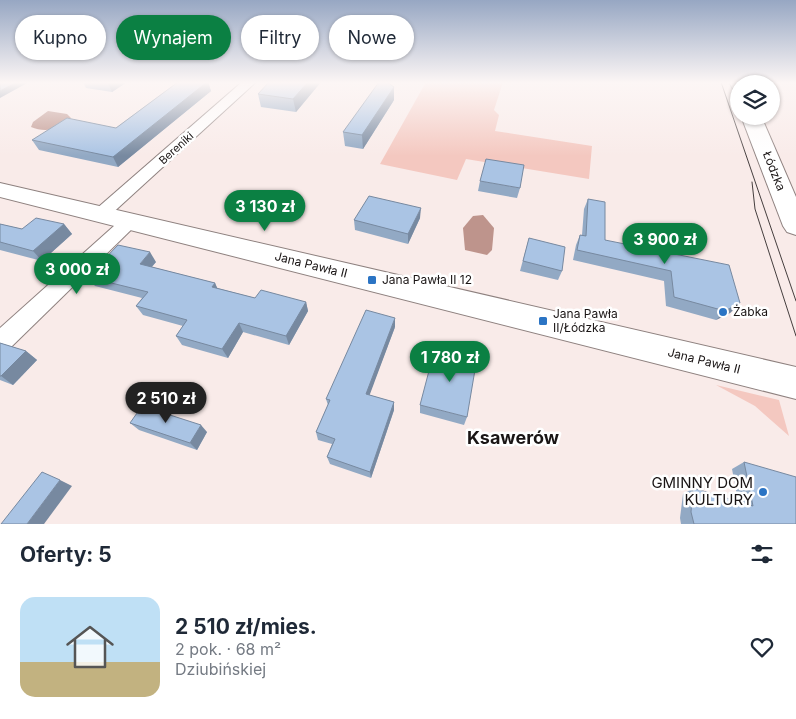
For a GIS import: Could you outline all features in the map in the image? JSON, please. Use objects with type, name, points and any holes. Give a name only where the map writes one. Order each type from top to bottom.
[{"type":"street","name":"Bereniki","points":[[102,214],[223,106]]},
{"type":"street","name":"Łódzka","points":[[755,125],[796,226]]},
{"type":"street","name":"Jana Pawła II","points":[[0,190],[796,383]]},
{"type":"street","points":[[0,343],[130,221]]},
{"type":"shaded area","points":[[412,106],[495,106],[494,110],[499,115],[495,131],[592,146],[589,179],[466,159],[457,180],[380,164]]},
{"type":"shaded area","points":[[48,111],[67,114],[71,118],[57,128],[42,130],[31,127],[33,122]]},
{"type":"shaded area","points":[[483,215],[494,228],[492,250],[487,255],[465,250],[463,228],[473,216]]},
{"type":"shaded area","points":[[716,385],[779,400],[789,436],[755,406]]},
{"type":"building","points":[[145,106],[176,106],[113,157],[32,140],[67,118],[116,128]]},
{"type":"building","points":[[361,106],[381,106],[362,135],[343,132]]},
{"type":"building","points":[[486,159],[524,165],[520,188],[480,181]]},
{"type":"building","points":[[369,196],[421,208],[408,234],[354,220]]},
{"type":"building","points":[[588,199],[605,202],[605,240],[729,265],[740,303],[725,311],[674,297],[671,271],[577,250],[580,235],[586,236]]},
{"type":"building","points":[[36,218],[64,224],[33,251],[0,242],[0,224],[22,229]]},
{"type":"building","points":[[529,238],[565,247],[562,271],[523,261]]},
{"type":"building","points":[[118,245],[150,252],[140,264],[215,283],[212,287],[255,298],[261,290],[306,302],[286,336],[239,323],[222,349],[176,336],[187,320],[136,306],[148,292],[87,277]]},
{"type":"building","points":[[366,310],[395,318],[366,394],[394,402],[370,472],[327,457],[335,439],[316,432],[330,400],[326,399]]},
{"type":"building","points":[[0,343],[26,351],[1,376],[0,376]]},
{"type":"building","points":[[435,348],[477,358],[467,417],[420,405]]},
{"type":"building","points":[[142,406],[201,425],[190,443],[130,423]]},
{"type":"building","points":[[744,462],[796,477],[796,524],[694,524],[691,512],[693,488],[753,506]]},
{"type":"building","points":[[42,472],[60,480],[27,524],[1,524]]},
{"type":"tram line","points":[[729,106],[796,301]]},
{"type":"tram line","points":[[752,182],[755,209],[796,336]]},
{"type":"place","name":"Jana Pawła II 12","points":[[372,280]]},
{"type":"place","name":"Żabka","points":[[723,312]]},
{"type":"place","name":"Jana Pawła II/Łódzka","points":[[543,321]]},
{"type":"place","name":"GMINNY DOM KULTURY","points":[[763,492]]},
{"type":"district","name":"Ksawerów","points":[[513,438]]}]
